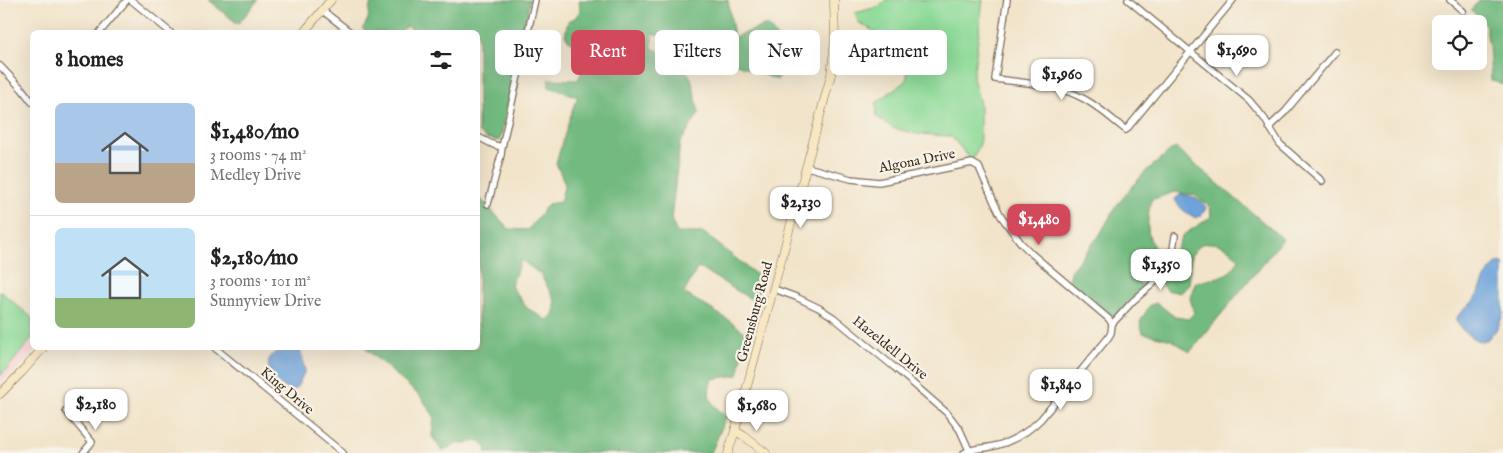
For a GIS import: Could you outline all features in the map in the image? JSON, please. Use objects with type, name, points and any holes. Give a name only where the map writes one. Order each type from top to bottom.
[{"type":"main road","points":[[306,30],[332,0]]},
{"type":"main road","name":"Greensburg Road","points":[[728,453],[831,74],[835,31],[834,0]]},
{"type":"main road","points":[[0,394],[41,350]]},
{"type":"main road","points":[[735,431],[766,453]]},
{"type":"street","points":[[102,30],[129,0],[167,30]]},
{"type":"street","points":[[488,204],[501,155],[535,0]]},
{"type":"street","points":[[1007,0],[995,79],[1053,87],[1070,92],[1086,100],[1126,130],[1233,0]]},
{"type":"street","points":[[1128,0],[1249,100],[1264,118],[1280,144],[1322,181]]},
{"type":"street","points":[[1450,0],[1463,10]]},
{"type":"street","points":[[323,10],[348,30]]},
{"type":"street","points":[[1269,127],[1285,112],[1335,52]]},
{"type":"street","points":[[0,66],[30,99]]},
{"type":"street","points":[[480,138],[502,147]]},
{"type":"street","name":"Algona Drive","points":[[807,167],[859,181],[879,182],[974,164],[979,167],[1001,216],[1021,243],[1109,319],[1112,324]]},
{"type":"street","points":[[967,451],[989,448],[1005,443],[1018,438],[1032,428],[1108,338],[1111,333],[1112,324],[1133,301],[1154,283],[1173,249],[1175,236]]},
{"type":"street","name":"Hazeldell Drive","points":[[774,289],[808,302],[832,317],[942,407],[960,430],[967,451]]},
{"type":"street","name":"King Drive","points":[[218,350],[343,453]]},
{"type":"street","points":[[66,411],[92,442],[83,453]]},
{"type":"shaded area","points":[[0,291],[30,316],[30,350],[35,350],[0,384]]},
{"type":"green space","points":[[208,0],[258,0],[238,24]]},
{"type":"green space","points":[[380,0],[530,0],[524,30],[495,30],[495,75],[514,75],[500,141],[486,138],[480,134],[480,30],[413,30],[407,26],[402,30],[364,30],[370,5]]},
{"type":"green space","points":[[579,0],[728,0],[733,30],[655,30],[655,34],[652,33],[652,48],[655,49],[655,75],[689,75],[699,113],[680,143],[671,219],[677,233],[704,233],[763,280],[754,301],[698,267],[684,293],[727,319],[747,334],[738,375],[712,379],[709,392],[711,401],[726,417],[711,453],[485,453],[487,450],[481,441],[456,444],[442,451],[432,436],[434,416],[421,397],[367,350],[480,350],[480,198],[509,229],[528,230],[548,204],[560,202],[565,184],[556,163],[578,97],[549,87],[549,79],[578,80],[580,75],[645,75],[645,30],[571,30],[571,42],[565,35],[568,21],[575,18],[580,11]],"holes":[[[521,260],[540,274],[555,301],[555,314],[547,320],[527,308],[511,286]]]},
{"type":"green space","points":[[885,0],[983,0],[973,78],[980,104],[980,144],[972,161],[951,136],[917,134],[893,128],[877,117],[876,103],[907,80],[907,75],[947,75],[947,30],[872,30],[858,22],[855,13],[878,7]]},
{"type":"green space","points":[[1479,0],[1503,0],[1502,85],[1491,80],[1487,15],[1476,15],[1471,10]]},
{"type":"green space","points":[[767,25],[771,30],[753,30]]},
{"type":"green space","points":[[749,32],[749,69],[739,65],[739,35]]},
{"type":"green space","points":[[764,75],[780,75],[777,80]]},
{"type":"green space","points":[[1176,148],[1283,239],[1190,352],[1172,340],[1143,333],[1140,322],[1150,305],[1157,303],[1175,317],[1188,319],[1194,313],[1190,298],[1195,283],[1226,274],[1235,266],[1239,259],[1218,244],[1201,244],[1191,256],[1189,285],[1181,293],[1166,290],[1160,281],[1183,235],[1211,217],[1210,207],[1195,195],[1174,192],[1151,200],[1148,231],[1153,245],[1163,258],[1157,265],[1140,269],[1133,279],[1141,285],[1150,277],[1152,281],[1128,302],[1125,308],[1127,318],[1110,317],[1069,280],[1072,269],[1099,236],[1116,206],[1144,173]]},
{"type":"green space","points":[[0,291],[30,316],[30,340],[0,376]]},
{"type":"water","points":[[1181,194],[1202,202],[1206,208],[1202,215],[1196,218],[1181,208],[1175,199]]},
{"type":"water","points":[[1498,263],[1503,264],[1503,315],[1497,329],[1487,340],[1481,342],[1467,334],[1456,321],[1461,312],[1474,300],[1490,270]]},
{"type":"water","points":[[279,350],[300,350],[305,371],[296,389],[290,391],[282,386],[271,373],[268,363]]}]
